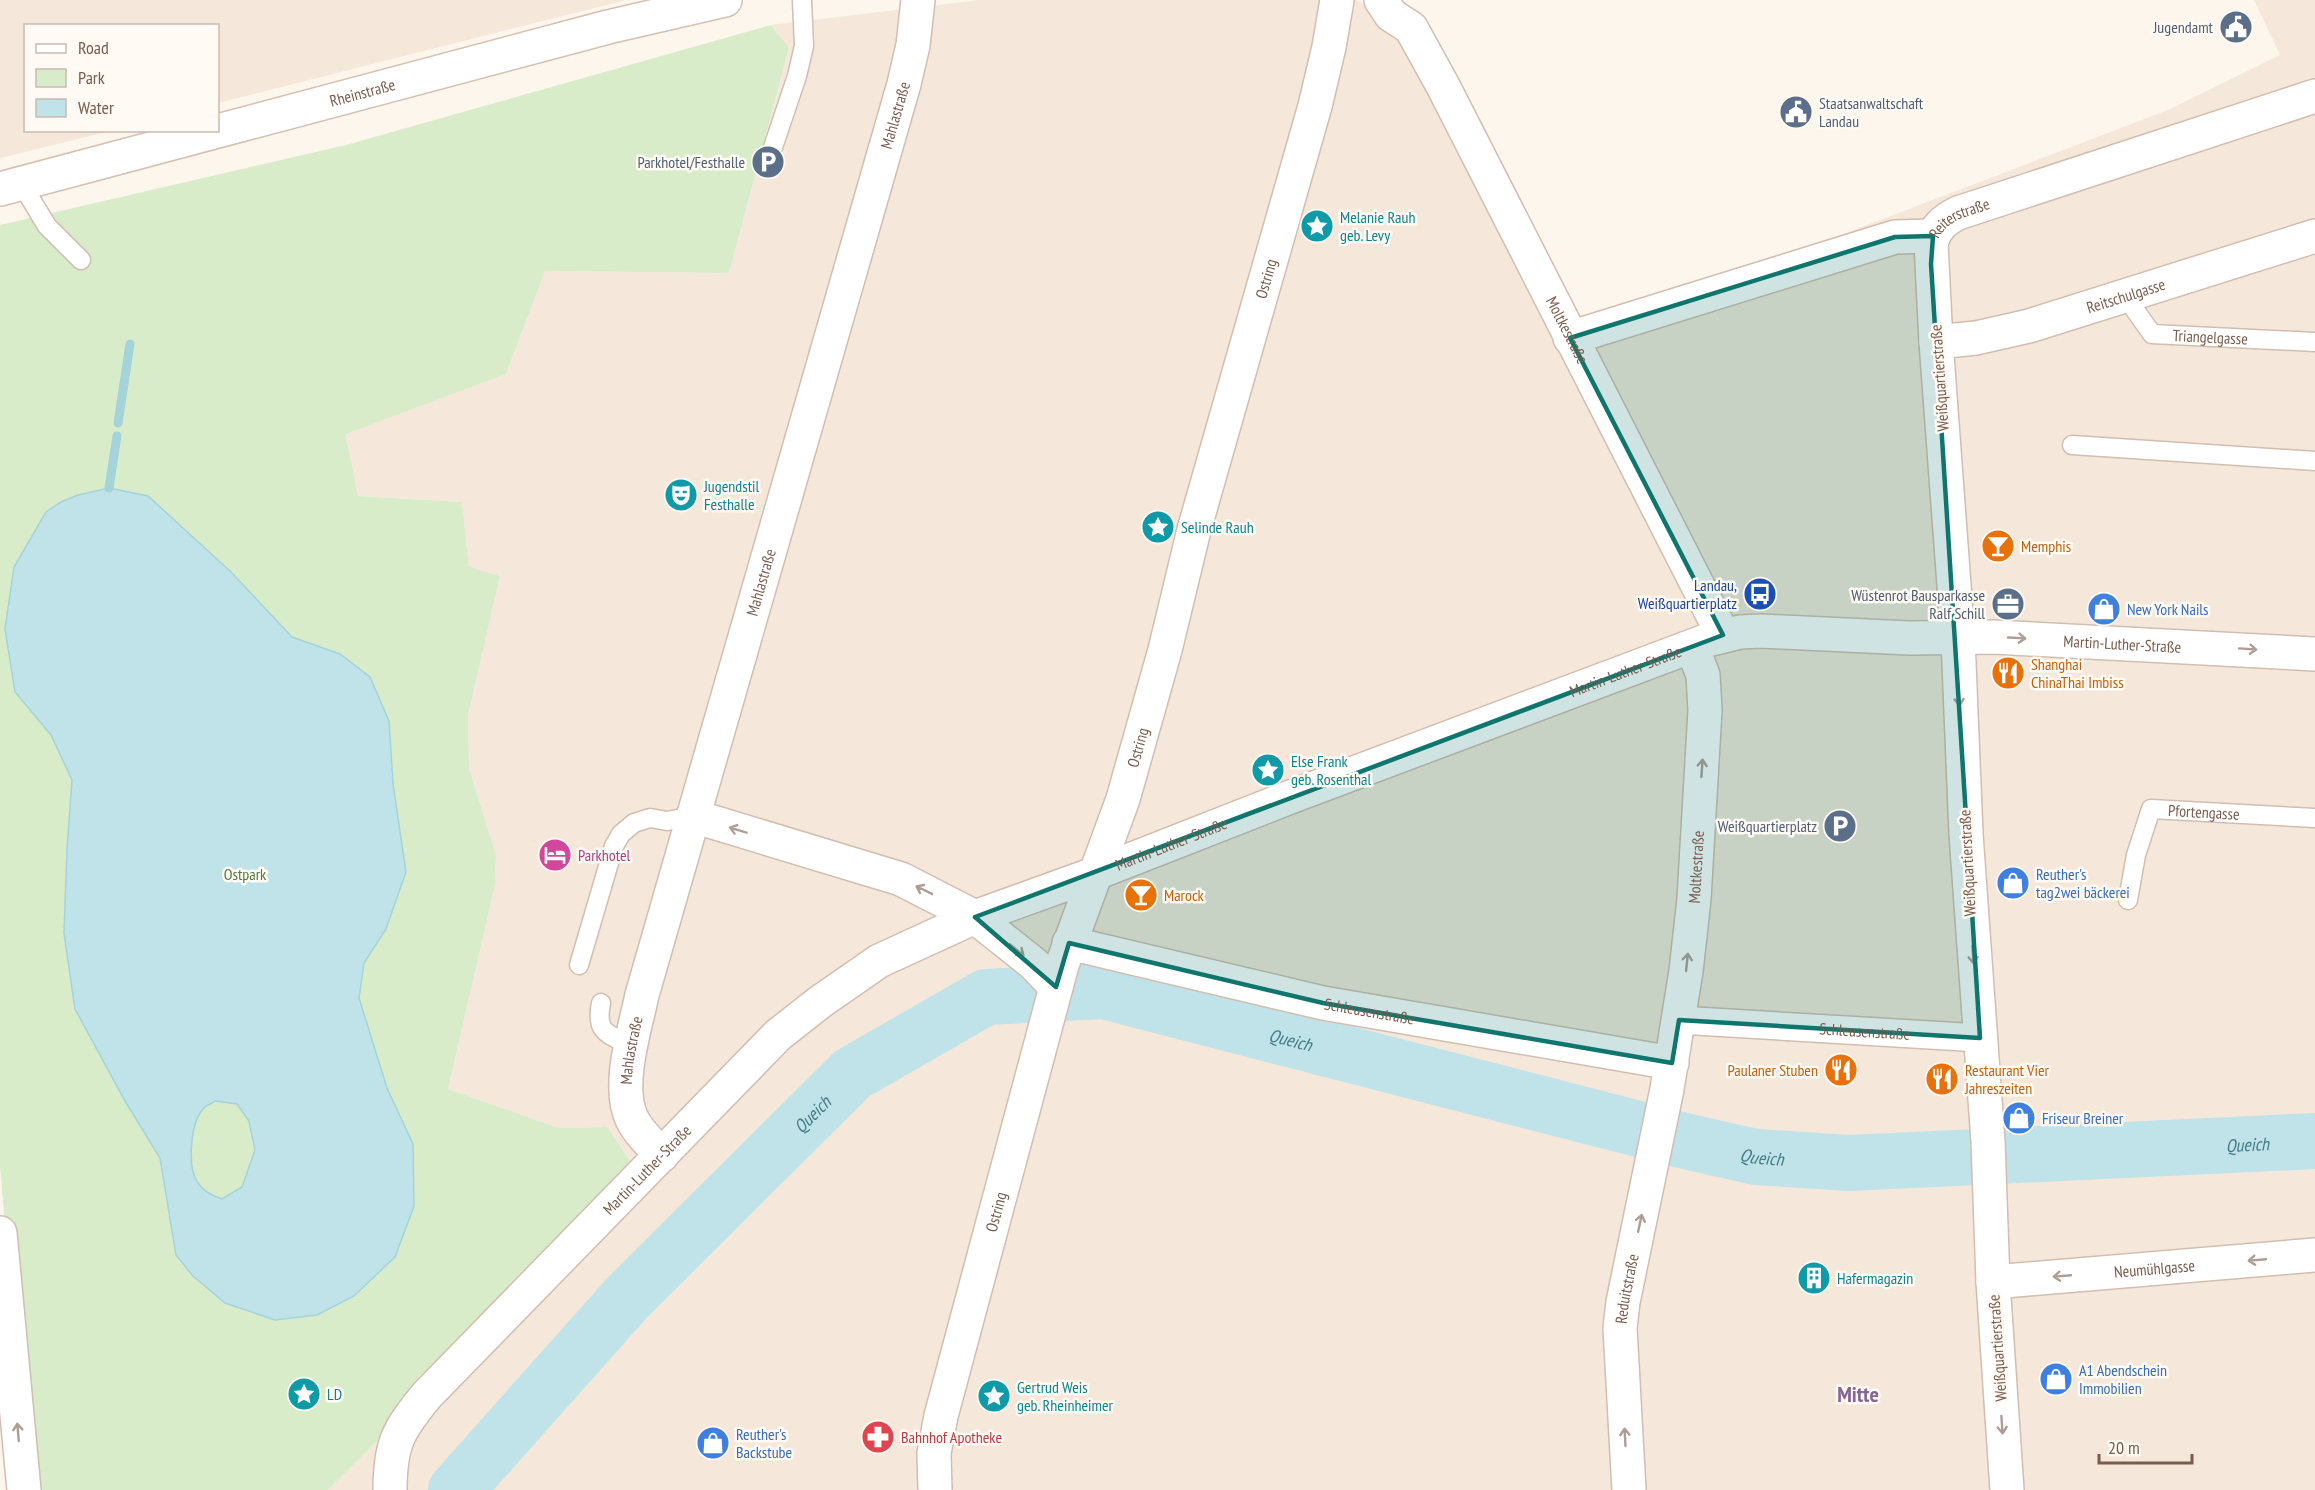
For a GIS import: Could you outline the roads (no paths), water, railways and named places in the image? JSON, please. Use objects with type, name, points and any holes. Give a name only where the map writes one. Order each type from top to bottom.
[{"type":"street","name":"Rheinstraße","points":[[219,130],[608,27],[725,0]]},
{"type":"street","name":"Mahlastraße","points":[[662,1155],[639,1131],[627,1102],[626,1086],[631,1046],[642,995],[904,84],[913,45],[918,0]]},
{"type":"street","name":"Ostring","points":[[935,1490],[934,1453],[941,1416],[1038,1052],[1062,965],[1123,800],[1165,650],[1194,530],[1316,106],[1337,0]]},
{"type":"street","name":"Moltkestraße","points":[[1381,0],[1391,15],[1411,14],[1443,86],[1723,635]]},
{"type":"street","name":"Reiterstraße","points":[[1570,338],[1895,237],[1933,236],[1941,224],[1958,213],[2315,96]]},
{"type":"street","name":"Rheinstraße","points":[[10,186],[213,132]]},
{"type":"street","name":"Weißquartierstraße","points":[[1933,236],[1930,264],[1958,639],[1965,824],[1988,1141],[1993,1282],[2007,1490]]},
{"type":"street","name":"Reitschulgasse","points":[[1936,342],[1976,338],[2029,326],[2315,236]]},
{"type":"street","name":"Martin-Luther-Straße","points":[[390,1490],[392,1454],[396,1439],[405,1422],[427,1395],[778,1035],[879,961],[975,917],[1723,635],[1761,631],[1958,639],[1994,637],[2315,654]]},
{"type":"street","name":"Moltkestraße","points":[[1670,1076],[1694,899],[1705,710],[1703,675],[1692,647]]},
{"type":"street","points":[[693,816],[902,879],[975,917],[1034,964],[1062,965]]},
{"type":"street","name":"Schleusenstraße","points":[[1062,965],[1323,1003],[1670,1076]]},
{"type":"street","name":"Schleusenstraße","points":[[1679,1020],[1980,1038]]},
{"type":"street","name":"Reduitstraße","points":[[1629,1490],[1620,1328],[1623,1302],[1670,1076]]},
{"type":"street","points":[[0,1233],[24,1490]]},
{"type":"street","name":"Neumühlgasse","points":[[1993,1282],[2315,1255]]},
{"type":"lane","points":[[768,162],[797,76],[804,46],[802,0]]},
{"type":"lane","points":[[10,186],[81,260]]},
{"type":"lane","name":"Triangelgasse","points":[[2125,296],[2152,334],[2315,342]]},
{"type":"lane","points":[[2072,445],[2315,461]]},
{"type":"lane","name":"Pfortengasse","points":[[2128,900],[2136,855],[2151,809],[2315,818]]},
{"type":"lane","points":[[579,965],[614,846],[621,834],[634,823],[650,818],[667,821],[693,816]]},
{"type":"lane","points":[[601,1003],[598,1019],[603,1031],[631,1046]]},
{"type":"water","points":[[109,488],[148,496],[231,572],[292,637],[340,654],[370,677],[389,721],[393,784],[406,872],[386,929],[364,963],[359,998],[387,1088],[413,1144],[414,1206],[395,1257],[354,1296],[317,1315],[275,1320],[225,1303],[193,1276],[176,1255],[160,1158],[125,1101],[75,1009],[64,933],[72,780],[51,735],[15,692],[5,629],[14,567],[46,512],[78,495]],"holes":[[[215,1101],[237,1104],[249,1121],[255,1150],[242,1187],[222,1199],[212,1195],[198,1183],[192,1167],[193,1135],[195,1125],[205,1107]]]},
{"type":"waterway","points":[[118,423],[130,344]]},
{"type":"waterway","points":[[109,488],[117,436]]},
{"type":"waterway","name":"Queich","points":[[456,1490],[627,1298],[852,1074],[986,997],[1103,991],[1689,1142],[1756,1157],[1849,1163],[2315,1141]]},
{"type":"place","name":"Jugendamt","points":[[2236,27]]},
{"type":"place","name":"Staatsanwaltschaft Landau","points":[[1796,112]]},
{"type":"place","name":"Parkhotel/Festhalle","points":[[768,162]]},
{"type":"place","name":"Melanie Rauh geb. Levy","points":[[1317,226]]},
{"type":"place","name":"Jugendstil Festhalle","points":[[681,495]]},
{"type":"place","name":"Selinde Rauh","points":[[1158,527]]},
{"type":"place","name":"Memphis","points":[[1998,546]]},
{"type":"place","name":"Landau, Weißquartierplatz","points":[[1760,594]]},
{"type":"place","name":"Wüstenrot Bausparkasse Ralf Schill","points":[[2008,604]]},
{"type":"place","name":"New York Nails","points":[[2104,609]]},
{"type":"place","name":"Shanghai ChinaThai Imbiss","points":[[2008,673]]},
{"type":"place","name":"Else Frank geb. Rosenthal","points":[[1268,770]]},
{"type":"place","name":"Weißquartierplatz","points":[[1840,826]]},
{"type":"place","name":"Parkhotel","points":[[555,855]]},
{"type":"place","name":"Reuther's tag2wei bäckerei","points":[[2013,883]]},
{"type":"place","name":"Marock","points":[[1141,895]]},
{"type":"place","name":"Paulaner Stuben","points":[[1841,1070]]},
{"type":"place","name":"Restaurant Vier Jahreszeiten","points":[[1942,1079]]},
{"type":"place","name":"Friseur Breiner","points":[[2019,1118]]},
{"type":"place","name":"Hafermagazin","points":[[1814,1278]]},
{"type":"place","name":"A1 Abendschein Immobilien","points":[[2056,1379]]},
{"type":"place","name":"LD","points":[[304,1394]]},
{"type":"place","name":"Gertrud Weis geb. Rheinheimer","points":[[994,1396]]},
{"type":"place","name":"Bahnhof Apotheke","points":[[878,1437]]},
{"type":"place","name":"Reuther's Backstube","points":[[713,1443]]},
{"type":"district","name":"Mitte","points":[[1858,1394]]},
{"type":"park label","name":"Ostpark","points":[[245,874]]}]
